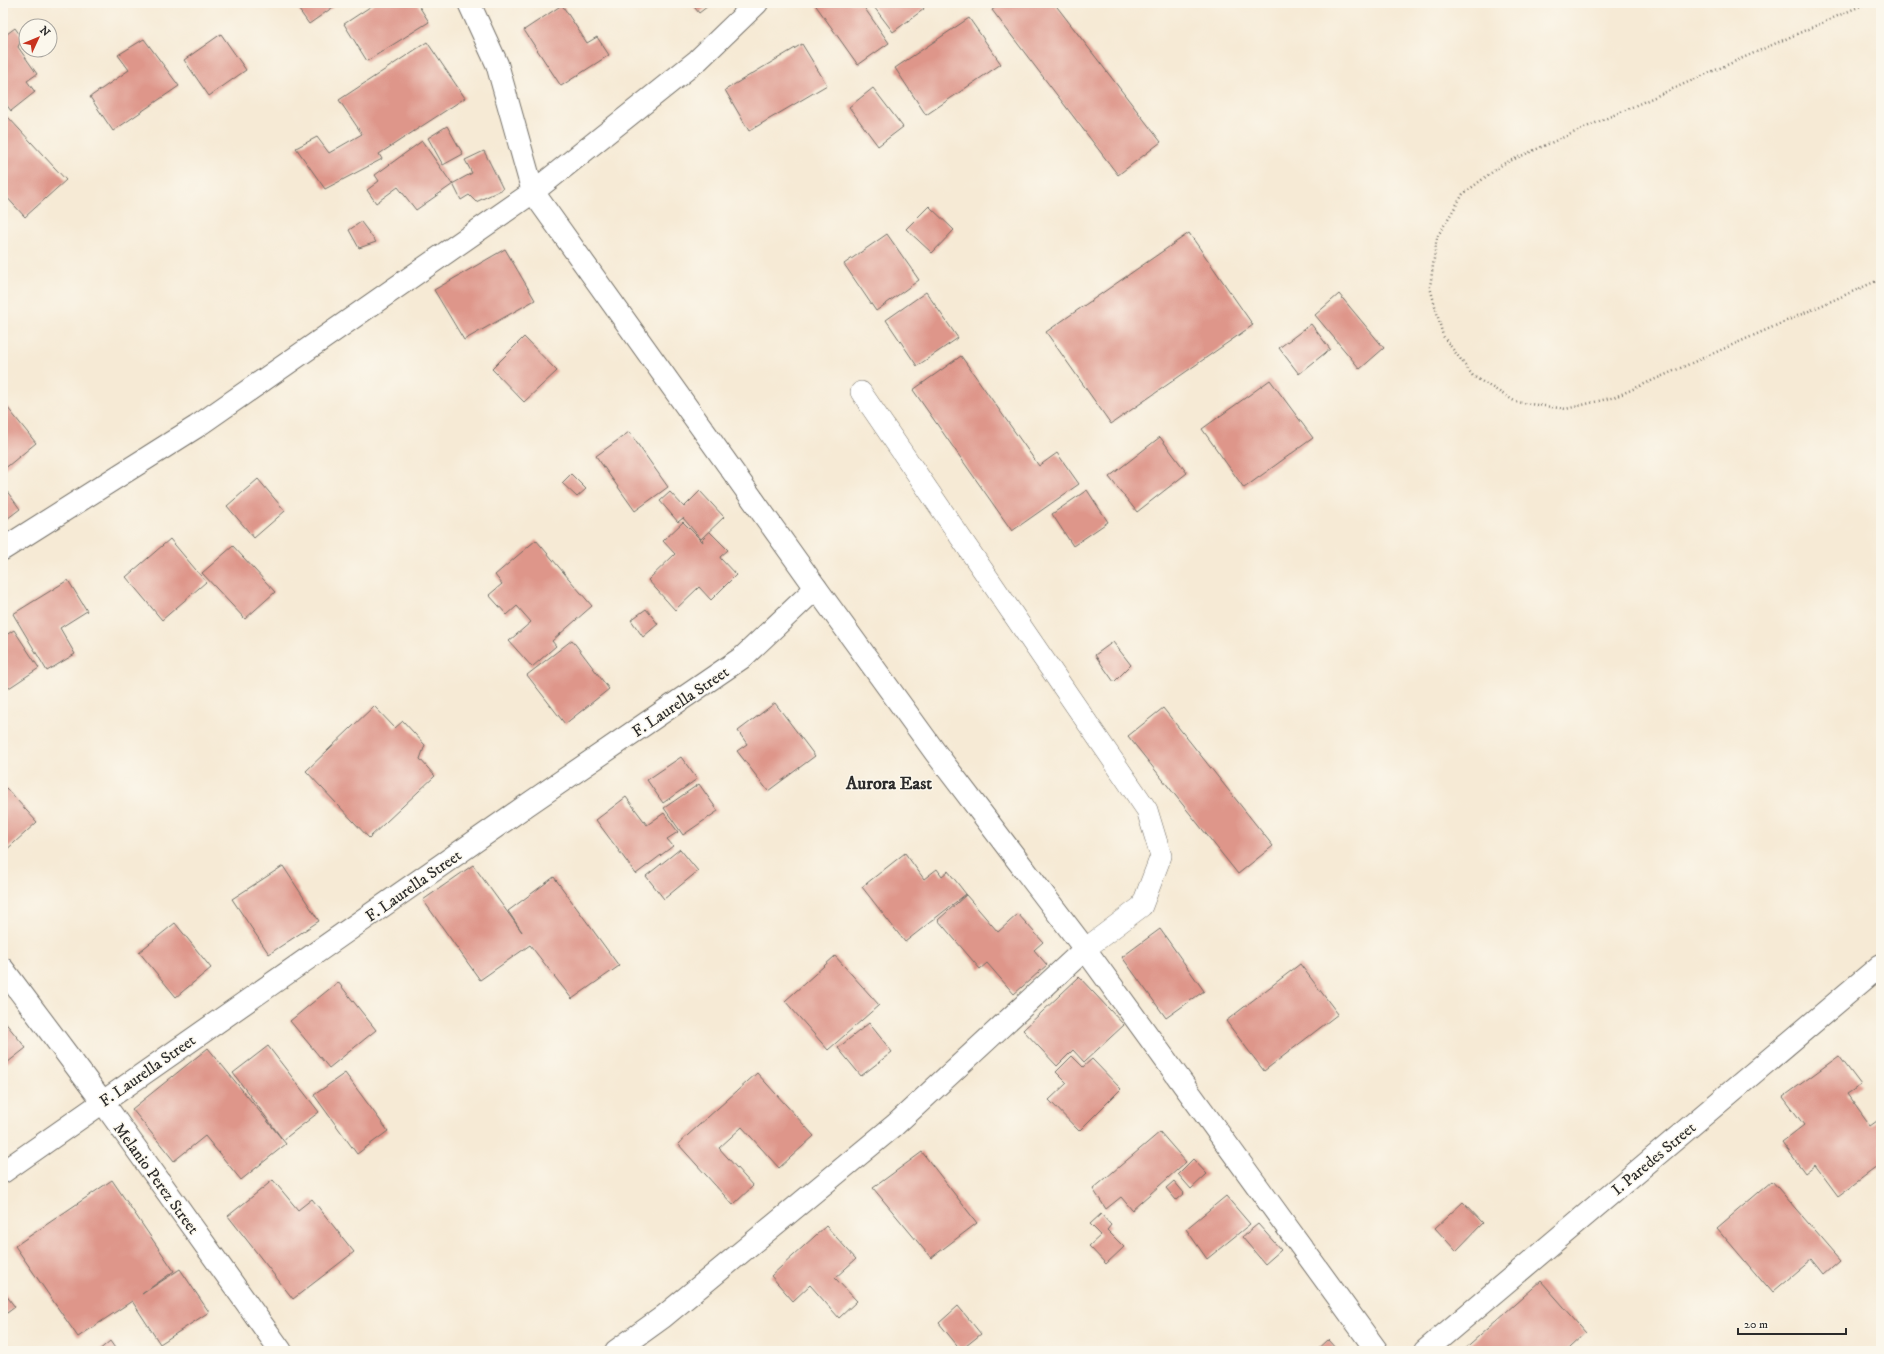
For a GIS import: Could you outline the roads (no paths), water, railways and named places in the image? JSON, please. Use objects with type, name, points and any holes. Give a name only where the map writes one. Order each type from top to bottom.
[{"type":"street","points":[[469,3],[498,64],[533,192],[935,752],[1086,949],[1377,1351]]},
{"type":"street","points":[[3,549],[196,427],[533,192],[698,60],[757,3]]},
{"type":"street","name":"F. Laurella Street","points":[[3,1172],[527,805],[743,657],[816,588]]},
{"type":"street","points":[[616,1351],[662,1317],[894,1125],[1086,949]]},
{"type":"street","name":"I. Paredes Street","points":[[1425,1351],[1881,965]]},
{"type":"street","name":"Melanio Perez Street","points":[[3,968],[102,1102],[281,1351]]},
{"type":"lane","points":[[861,392],[1147,810],[1161,856],[1142,906],[1086,949]]},
{"type":"district","name":"Aurora East","points":[[889,783]]}]
